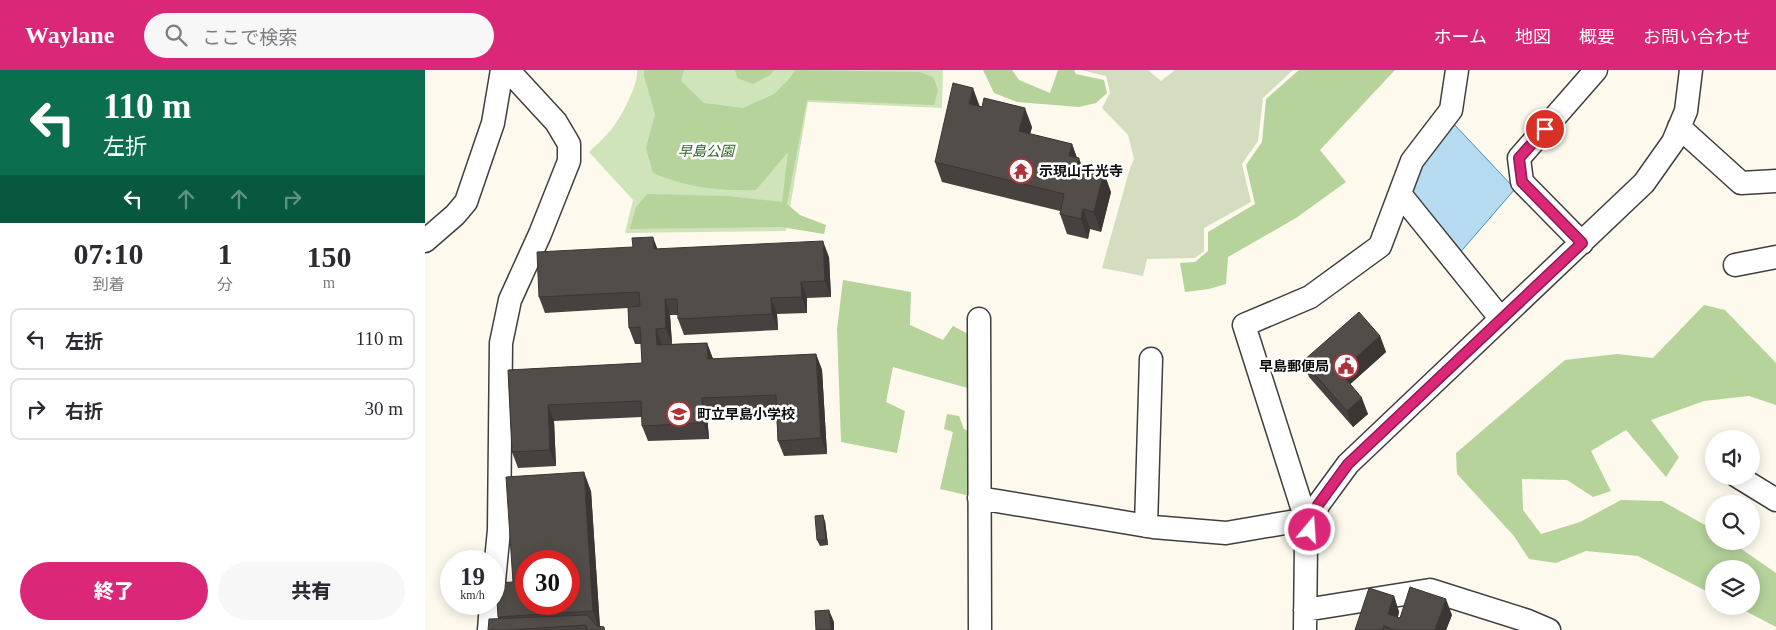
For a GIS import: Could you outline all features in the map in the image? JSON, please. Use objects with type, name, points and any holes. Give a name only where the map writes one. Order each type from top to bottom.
[{"type":"street","points":[[425,240],[455,216],[466,202],[493,123],[502,70]]},
{"type":"street","points":[[497,550],[499,530],[501,343],[510,300],[540,234],[569,161],[569,144],[556,122],[508,70]]},
{"type":"street","points":[[1310,519],[1244,326],[1310,297],[1380,246],[1412,161],[1451,110],[1457,70]]},
{"type":"street","points":[[1582,243],[1522,182],[1519,158],[1596,70]]},
{"type":"street","points":[[1549,630],[1528,621],[1430,590],[1305,620],[1306,542],[1310,519],[1348,464],[1644,183],[1673,142],[1686,110],[1691,70]]},
{"type":"street","points":[[1679,127],[1741,183],[1776,181]]},
{"type":"street","points":[[1400,194],[1501,319]]},
{"type":"street","points":[[1735,265],[1776,257]]},
{"type":"street","points":[[979,319],[979,630]]},
{"type":"street","points":[[1146,526],[1151,359]]},
{"type":"street","points":[[1752,485],[1776,500]]},
{"type":"street","points":[[979,498],[1146,526],[1225,533],[1310,519]]},
{"type":"street","points":[[489,630],[490,615]]},
{"type":"green space","name":"早島公園","points":[[637,70],[943,70],[942,108],[808,102],[786,231],[625,233],[633,200],[589,152],[611,130],[619,118],[635,84]]},
{"type":"green space","name":"早島公園","points":[[644,70],[684,70],[681,81],[704,103],[743,108],[774,94],[796,70],[920,72],[933,77],[938,90],[934,105],[807,100],[787,204],[800,215],[826,225],[824,234],[781,227],[630,229],[636,207],[647,194],[727,196],[782,202],[788,152],[756,190],[703,188],[653,173],[646,148],[655,114]]},
{"type":"green space","points":[[735,70],[774,70],[770,75],[753,84],[737,78]]},
{"type":"green space","points":[[983,70],[1012,70],[1019,80],[1050,93],[1058,70],[1074,70],[1076,74],[1104,80],[1107,93],[1096,103],[1079,107],[1017,102],[994,93]]},
{"type":"green space","points":[[1081,70],[1148,70],[1161,81],[1175,70],[1293,70],[1263,98],[1258,141],[1242,164],[1251,202],[1204,228],[1204,251],[1195,258],[1147,259],[1143,276],[1102,268],[1134,159],[1128,135],[1102,108],[1110,93],[1106,76]]},
{"type":"green space","points":[[1299,70],[1395,70],[1320,150],[1346,182],[1296,218],[1228,257],[1226,284],[1209,289],[1185,292],[1180,263],[1195,262],[1208,251],[1208,232],[1255,204],[1246,165],[1262,142],[1266,99]]},
{"type":"green space","points":[[843,280],[911,292],[910,325],[943,340],[953,326],[976,338],[971,389],[893,367],[886,402],[905,411],[897,453],[841,442],[837,329]]},
{"type":"green space","points":[[1704,305],[1725,310],[1776,363],[1776,405],[1749,396],[1704,401],[1651,420],[1679,457],[1666,477],[1626,430],[1591,451],[1611,491],[1593,497],[1567,480],[1522,479],[1523,510],[1541,534],[1580,522],[1621,500],[1662,501],[1705,525],[1705,550],[1743,550],[1757,560],[1705,560],[1705,590],[1638,556],[1586,551],[1556,563],[1529,559],[1514,536],[1457,474],[1456,453],[1565,360],[1617,354],[1653,358]]},
{"type":"green space","points":[[947,414],[959,416],[964,429],[974,433],[975,497],[940,489],[953,432],[944,429]]},
{"type":"green space","points":[[1760,562],[1776,573],[1776,627],[1753,615],[1760,615]]},
{"type":"water","points":[[1452,122],[1515,189],[1457,256],[1408,191],[1419,163]]},
{"type":"building","points":[[953,83],[973,88],[969,104],[982,107],[984,98],[1025,108],[1019,131],[1072,144],[1069,156],[1079,158],[1077,166],[1104,172],[1094,212],[1083,209],[1081,219],[1060,214],[1064,194],[935,162]]},
{"type":"building","points":[[653,237],[654,249],[823,241],[825,281],[801,282],[802,297],[771,298],[772,314],[678,319],[677,299],[665,299],[666,328],[656,329],[657,345],[707,343],[708,359],[816,354],[821,438],[778,441],[776,395],[702,398],[703,423],[642,426],[641,401],[548,405],[550,450],[512,452],[508,370],[642,363],[640,327],[629,328],[628,307],[640,306],[639,292],[539,297],[537,252],[633,247],[632,238]]},
{"type":"building","points":[[1359,312],[1380,336],[1340,372],[1362,398],[1347,411],[1303,361]]},
{"type":"building","points":[[584,472],[593,611],[580,612],[580,550],[515,550],[515,615],[530,615],[498,617],[498,615],[505,615],[505,582],[513,582],[506,477]]},
{"type":"building","points":[[823,515],[826,540],[817,540],[815,516]]},
{"type":"building","points":[[1410,587],[1446,599],[1435,630],[1395,630],[1384,626],[1383,630],[1355,630],[1369,588],[1394,596],[1388,614],[1400,618]]},
{"type":"building","points":[[829,610],[831,630],[816,630],[815,611]]},
{"type":"building","points":[[587,615],[597,626],[604,627],[604,630],[587,630],[586,625],[488,630],[489,619]]},
{"type":"place","name":"示現山千光寺","points":[[1021,171]]},
{"type":"place","name":"早島郵便局","points":[[1346,366]]},
{"type":"place","name":"町立早島小学校","points":[[679,414]]},
{"type":"route","points":[[1310,530],[1318,505],[1348,464],[1582,243],[1522,182],[1519,158],[1545,129]]}]
